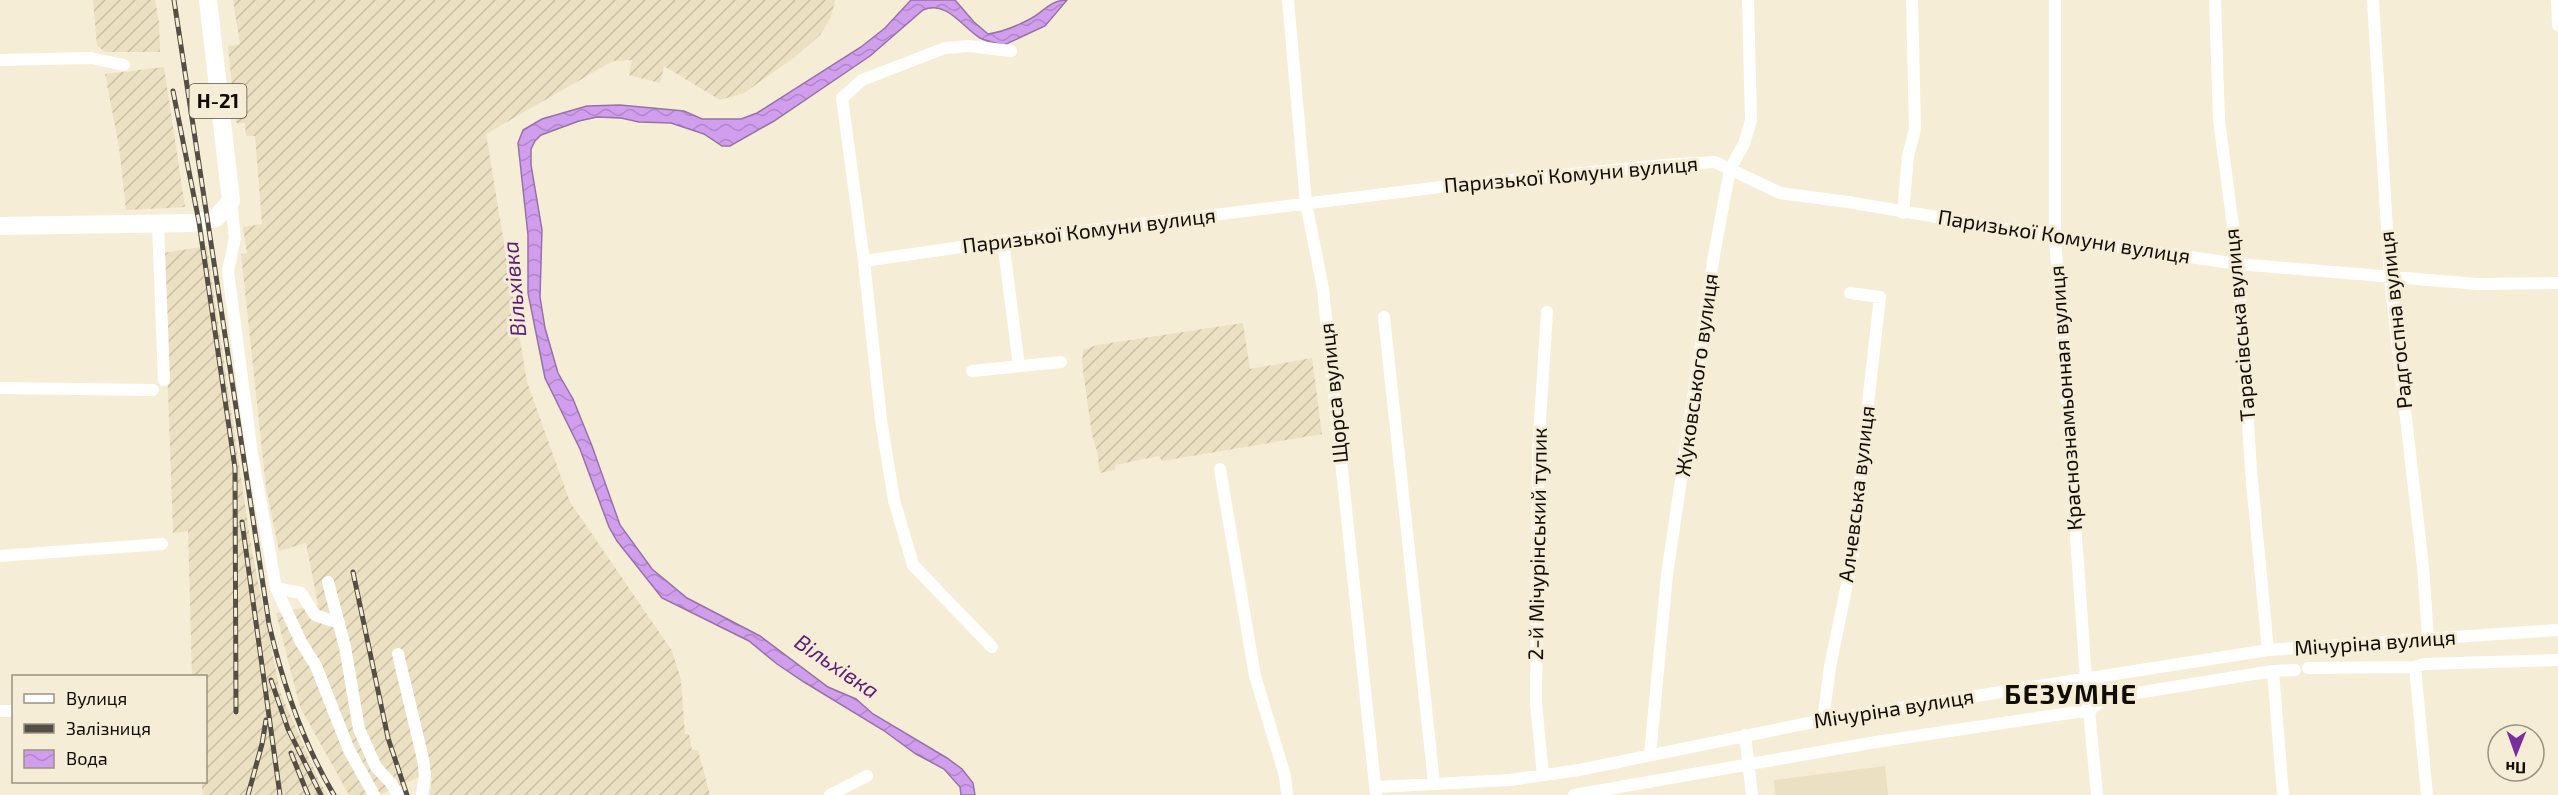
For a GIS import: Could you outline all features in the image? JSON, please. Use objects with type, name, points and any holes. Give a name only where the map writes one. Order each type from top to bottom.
[{"type":"main road","name":"Н-21","points":[[208,0],[231,201]]},
{"type":"main road","points":[[0,226],[208,221],[216,218],[231,201]]},
{"type":"street","name":"Щорса вулиця","points":[[1288,0],[1306,203],[1323,289],[1376,791]]},
{"type":"street","name":"Жуковського вулиця","points":[[1650,755],[1667,575],[1714,255],[1730,169],[1744,144],[1751,120],[1748,0]]},
{"type":"street","points":[[1903,213],[1908,156],[1915,129],[1912,0]]},
{"type":"street","name":"Краснознамьонная вулиця","points":[[2055,0],[2055,237],[2086,679],[2091,710],[2097,795]]},
{"type":"street","name":"Тарасівська вулиця","points":[[2215,0],[2220,120],[2238,264],[2251,471],[2268,650]]},
{"type":"street","name":"Радгоспна вулиця","points":[[2373,0],[2390,278],[2423,567],[2428,638]]},
{"type":"street","points":[[2557,0],[2558,25]]},
{"type":"street","points":[[992,647],[913,565],[894,500],[883,431],[864,261],[842,98],[862,80],[945,48],[969,46],[1011,51]]},
{"type":"street","points":[[0,60],[91,58],[124,65]]},
{"type":"street","name":"Паризької Комуни вулиця","points":[[864,261],[1003,241],[1449,186],[1715,162],[1780,193],[2238,264],[2478,284],[2558,283]]},
{"type":"street","points":[[231,201],[235,238],[228,271],[252,454],[276,588],[301,642],[316,666],[349,750],[374,795]]},
{"type":"street","points":[[158,224],[164,380]]},
{"type":"street","points":[[1003,241],[1019,366]]},
{"type":"street","name":"Алчевська вулиця","points":[[1823,720],[1830,667],[1855,545],[1861,466],[1880,297],[1850,293]]},
{"type":"street","name":"2-й Мічурінський тупик","points":[[1543,775],[1536,704],[1538,462],[1547,312]]},
{"type":"street","points":[[1384,317],[1434,783]]},
{"type":"street","points":[[972,371],[1061,362]]},
{"type":"street","points":[[0,388],[153,390]]},
{"type":"street","points":[[1220,468],[1255,676],[1285,776],[1287,795]]},
{"type":"street","points":[[0,556],[162,544]]},
{"type":"street","points":[[328,582],[348,663],[359,729],[376,767],[391,783],[398,795]]},
{"type":"street","points":[[276,588],[301,593],[315,615],[339,623]]},
{"type":"street","name":"Мічуріна вулиця","points":[[1376,791],[1434,783],[1510,780],[1579,770],[1823,720],[2268,650],[2558,630]]},
{"type":"street","points":[[398,654],[423,759],[425,774],[422,795]]},
{"type":"street","name":"Мічуріна вулиця","points":[[1574,795],[1749,763],[2091,710],[2105,698],[2273,671],[2558,660]]},
{"type":"street","points":[[2415,667],[2427,795]]},
{"type":"street","points":[[2273,671],[2283,795]]},
{"type":"street","points":[[1745,735],[1752,795]]},
{"type":"street","points":[[830,795],[867,776]]},
{"type":"shaded area","points":[[93,0],[155,0],[159,22],[160,52],[106,52],[97,46]]},
{"type":"shaded area","points":[[233,0],[835,0],[831,17],[820,35],[795,57],[744,93],[720,100],[664,66],[660,83],[629,75],[632,60],[613,61],[486,134],[527,382],[570,502],[672,651],[681,680],[685,734],[689,734],[692,750],[698,750],[710,795],[430,795],[432,778],[421,776],[379,795],[349,795],[300,707],[276,613],[318,605],[306,543],[279,551],[266,487],[241,254],[247,253],[243,227],[262,224],[255,136],[246,136],[245,123],[236,123],[228,46],[240,44]]},
{"type":"shaded area","points":[[164,67],[185,207],[126,210],[119,147],[105,74]]},
{"type":"shaded area","points":[[207,246],[252,552],[280,691],[319,781],[328,795],[203,795],[201,783],[207,783],[207,675],[192,675],[188,531],[173,533],[163,253]]},
{"type":"shaded area","points":[[1243,323],[1250,369],[1312,358],[1322,434],[1162,461],[1159,456],[1115,465],[1115,470],[1100,473],[1082,363],[1083,350],[1097,345]]},
{"type":"shaded area","points":[[1885,766],[1888,795],[1775,795],[1774,780]]},
{"type":"water","points":[[911,0],[955,0],[988,34],[1015,26],[1052,4],[1067,0],[1045,26],[1004,45],[980,38],[947,12],[932,8],[923,10],[870,56],[774,121],[730,146],[722,146],[704,134],[671,123],[639,122],[621,118],[597,117],[541,135],[531,149],[531,165],[542,230],[540,297],[545,328],[558,373],[573,399],[620,525],[652,569],[687,598],[760,636],[828,687],[856,699],[873,714],[947,758],[962,769],[973,783],[975,795],[961,795],[960,787],[944,769],[916,754],[883,730],[804,682],[749,641],[662,598],[617,541],[609,527],[580,449],[545,378],[528,293],[528,235],[518,143],[523,130],[542,119],[587,106],[620,105],[684,111],[702,119],[741,119],[757,113],[861,47],[885,28]]},
{"type":"railway","points":[[174,0],[269,624],[295,712],[312,754],[334,795]]},
{"type":"railway","points":[[173,91],[199,222],[235,468],[236,712]]},
{"type":"railway","points":[[242,522],[280,795]]},
{"type":"railway","points":[[353,572],[388,738],[407,795]]},
{"type":"railway","points":[[271,680],[288,729],[321,795]]},
{"type":"railway","points":[[248,795],[266,720]]},
{"type":"railway","points":[[291,753],[308,795]]},
{"type":"district","name":"БЕЗУМНЕ","points":[[2071,695]]},
{"type":"water label","name":"Вільхівка","points":[[514,289]]},
{"type":"water label","name":"Вільхівка","points":[[837,666]]}]
